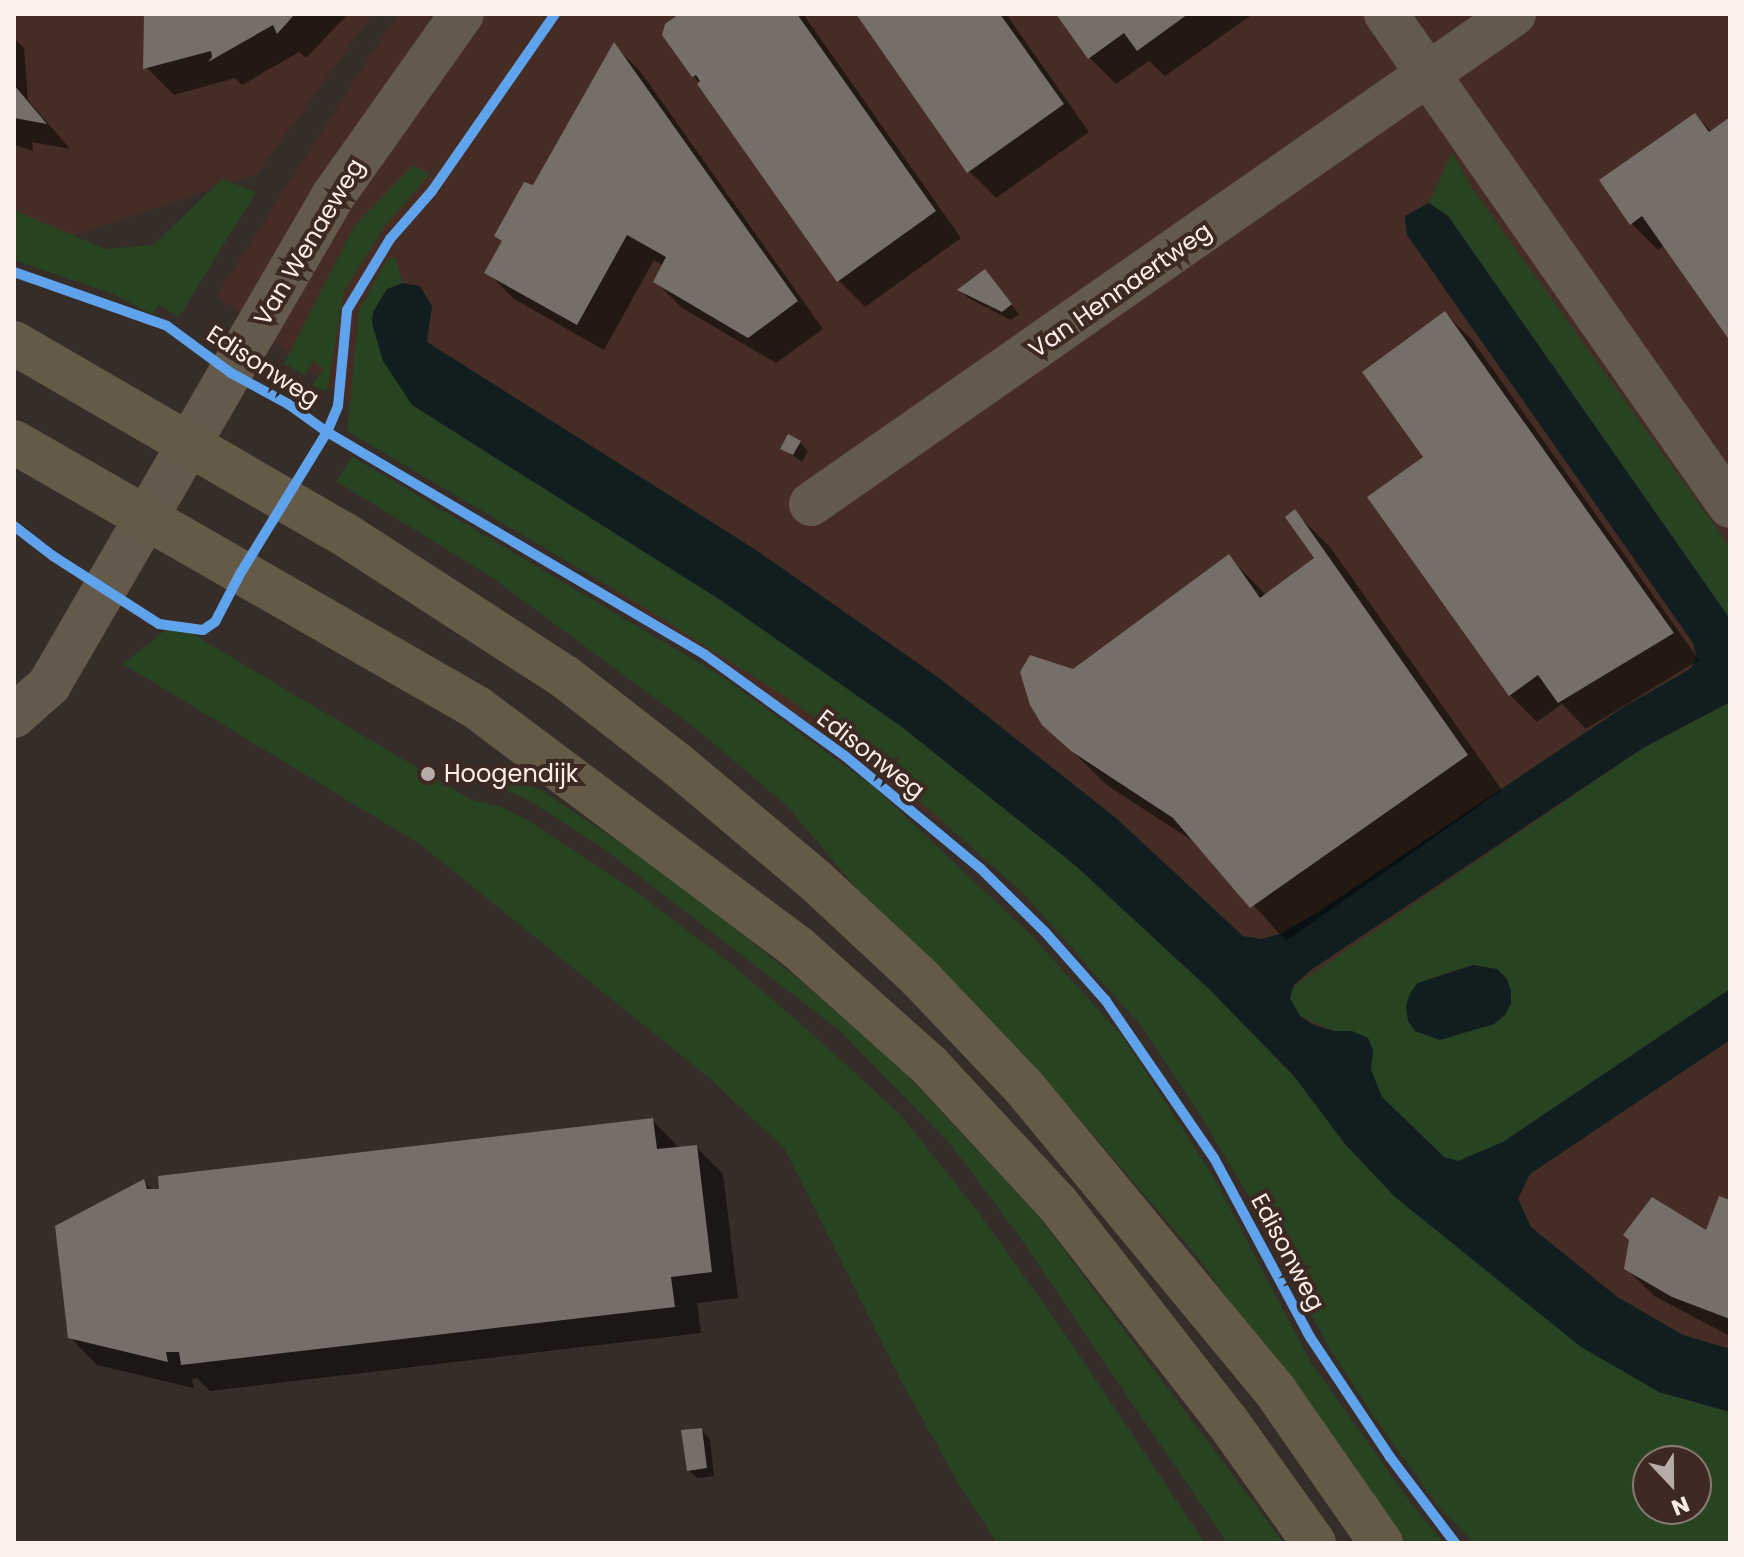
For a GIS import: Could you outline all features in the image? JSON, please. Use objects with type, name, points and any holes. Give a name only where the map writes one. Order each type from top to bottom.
[{"type":"main road","points":[[14,343],[344,534],[565,677],[678,765],[815,880],[920,978],[1023,1086],[1276,1392],[1381,1543]]},
{"type":"main road","points":[[14,442],[476,707],[797,947],[929,1065],[1057,1203],[1227,1421],[1314,1543]]},
{"type":"street","name":"Van Wenaeweg","points":[[14,716],[49,685],[333,196],[462,14]]},
{"type":"street","points":[[1386,14],[1730,506]]},
{"type":"street","name":"Van Hennaertweg","points":[[811,504],[1430,76],[1514,14]]},
{"type":"shaded area","points":[[14,14],[372,14],[257,174],[28,250],[14,241]]},
{"type":"shaded area","points":[[397,14],[1730,14],[1730,1543],[1552,1543],[1078,919],[374,423],[217,295]]},
{"type":"shaded area","points":[[1429,203],[1448,216],[1730,619],[1730,702],[1643,748],[1311,970],[1294,985],[1290,998],[1300,1016],[1314,1025],[1334,1031],[1352,1031],[1368,1038],[1373,1050],[1371,1070],[1382,1097],[1444,1157],[1458,1161],[1503,1142],[1730,989],[1730,1040],[1530,1174],[1518,1199],[1531,1227],[1616,1296],[1683,1335],[1730,1349],[1730,1412],[1659,1392],[1581,1347],[1395,1197],[1345,1144],[1294,1076],[1209,989],[1076,866],[902,727],[722,601],[412,405],[383,361],[372,323],[373,312],[387,289],[403,283],[420,286],[432,306],[427,342],[756,550],[939,678],[1116,818],[1243,936],[1260,939],[1280,934],[1318,912],[1622,708],[1690,669],[1697,658],[1693,643],[1407,235],[1405,216]]},
{"type":"shaded area","points":[[1473,965],[1497,969],[1507,979],[1511,1004],[1504,1016],[1494,1024],[1440,1040],[1415,1031],[1408,1021],[1406,1006],[1410,993],[1418,983]]},
{"type":"green space","points":[[1452,152],[1472,188],[1730,547],[1730,619],[1448,216],[1429,203]]},
{"type":"green space","points":[[413,165],[430,174],[385,226],[344,291],[327,392],[312,385],[324,369],[313,361],[304,375],[284,364],[354,226]]},
{"type":"green space","points":[[222,179],[256,192],[179,317],[159,305],[152,314],[113,294],[14,260],[14,210],[105,249],[153,245]]},
{"type":"green space","points":[[395,257],[403,283],[387,289],[373,312],[412,405],[722,601],[902,727],[1076,866],[1209,989],[1294,1076],[1345,1144],[1395,1197],[1659,1392],[1730,1412],[1730,1543],[1474,1543],[1438,1506],[1374,1417],[1327,1344],[1261,1217],[1194,1105],[1141,1026],[1024,894],[913,795],[794,702],[639,604],[347,431],[359,310],[386,261]]},
{"type":"green space","points":[[353,457],[721,676],[873,786],[1031,935],[1123,1037],[1215,1179],[1310,1361],[1413,1506],[1444,1543],[1401,1543],[1196,1255],[1076,1115],[912,954],[787,806],[695,728],[494,579],[336,481]]},
{"type":"green space","points":[[174,623],[470,799],[504,808],[527,820],[638,893],[729,962],[809,1031],[899,1113],[979,1213],[1068,1338],[1205,1543],[997,1543],[961,1488],[901,1381],[784,1148],[709,1078],[421,845],[123,664]]},
{"type":"green space","points":[[1730,702],[1730,989],[1503,1142],[1472,1158],[1458,1161],[1444,1157],[1382,1097],[1371,1070],[1373,1050],[1352,1031],[1334,1031],[1300,1016],[1290,998],[1294,986],[1643,748]],"holes":[[[1473,965],[1497,969],[1507,979],[1410,993],[1430,978]]]},
{"type":"green space","points":[[501,777],[541,790],[664,872],[802,982],[903,1071],[1037,1214],[1284,1543],[1227,1543],[1016,1232],[952,1146],[840,1031],[604,849],[528,800],[497,786]]},
{"type":"building","points":[[144,14],[295,14],[277,34],[273,25],[208,62],[212,57],[211,51],[143,69]]},
{"type":"building","points":[[679,14],[797,14],[936,211],[837,282],[697,84],[700,81],[696,75],[692,77],[662,35],[665,24]]},
{"type":"building","points":[[856,14],[1000,14],[1064,104],[967,173]]},
{"type":"building","points":[[1056,14],[1188,14],[1137,51],[1124,33],[1088,59]]},
{"type":"building","points":[[614,42],[798,301],[748,338],[653,282],[666,257],[627,235],[577,325],[484,273],[502,241],[494,236],[524,182],[533,185]]},
{"type":"building","points":[[14,85],[47,124],[14,118]]},
{"type":"building","points":[[1695,113],[1709,132],[1730,117],[1730,341],[1642,216],[1630,225],[1599,180]]},
{"type":"building","points":[[985,269],[1012,304],[1002,312],[957,290]]},
{"type":"building","points":[[1445,311],[1674,633],[1558,703],[1538,675],[1509,696],[1367,497],[1423,457],[1362,372]]},
{"type":"building","points":[[788,434],[801,441],[793,455],[780,449]]},
{"type":"building","points":[[1295,509],[1468,755],[1250,908],[1173,818],[1071,751],[1042,725],[1030,705],[1020,672],[1030,655],[1073,669],[1229,554],[1260,598],[1314,558],[1285,517]]},
{"type":"building","points":[[653,1118],[657,1149],[697,1145],[712,1272],[671,1277],[675,1307],[181,1365],[179,1352],[166,1352],[168,1362],[68,1338],[55,1226],[144,1179],[147,1189],[159,1189],[158,1176]]},
{"type":"building","points":[[1719,1196],[1730,1200],[1730,1319],[1672,1297],[1624,1269],[1629,1240],[1623,1235],[1652,1197],[1706,1230]]},
{"type":"building","points":[[702,1428],[707,1468],[687,1471],[681,1430]]},
{"type":"cycle path","name":"Edisonweg","points":[[14,526],[53,556],[159,624],[203,630],[215,622],[240,574],[327,432],[338,406],[347,310],[390,239],[432,191],[555,14]]},
{"type":"cycle path","name":"Edisonweg","points":[[14,272],[167,326],[231,373],[288,404],[327,432],[704,654],[845,756],[980,868],[1045,932],[1106,1001],[1214,1158],[1310,1337],[1390,1457],[1455,1543]]},
{"type":"place","name":"Hoogendijk","points":[[428,774]]}]
